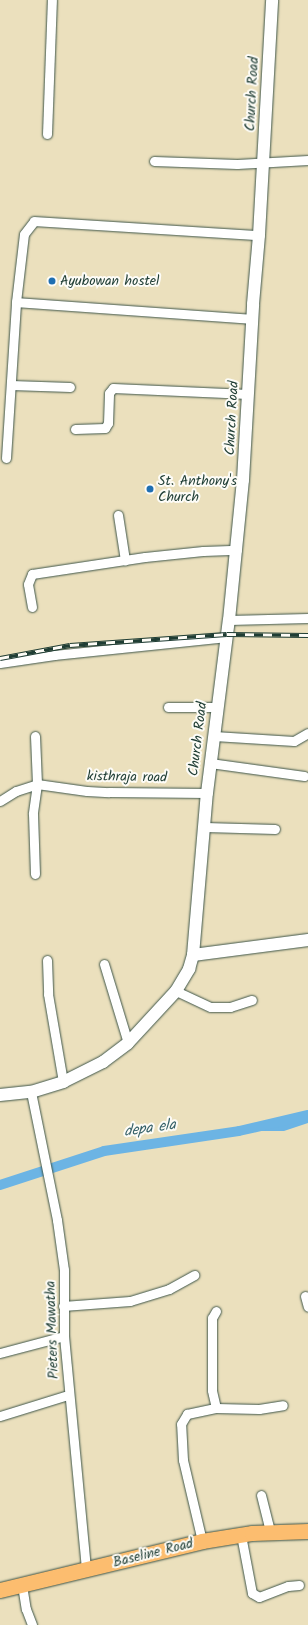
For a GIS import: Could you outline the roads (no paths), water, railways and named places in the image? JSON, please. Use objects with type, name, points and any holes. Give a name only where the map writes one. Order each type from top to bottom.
[{"type":"main road","name":"Baseline Road","points":[[0,1590],[202,1542],[241,1535],[270,1532],[308,1531]]},
{"type":"street","points":[[46,134],[52,0]]},
{"type":"street","name":"Church Road","points":[[0,1095],[32,1092],[63,1082],[103,1062],[128,1043],[176,991],[189,969],[193,955],[205,827],[206,793],[237,550],[259,235],[272,0]]},
{"type":"street","points":[[154,160],[238,164],[263,161],[308,160]]},
{"type":"street","points":[[6,458],[16,302],[24,234],[34,220],[259,235]]},
{"type":"street","points":[[16,302],[252,319]]},
{"type":"street","points":[[11,385],[70,387]]},
{"type":"street","points":[[75,429],[105,428],[108,423],[107,402],[109,393],[113,388],[248,394]]},
{"type":"street","points":[[118,515],[125,560]]},
{"type":"street","points":[[32,607],[28,584],[32,574],[125,560],[203,551],[237,550]]},
{"type":"street","points":[[229,620],[308,618]]},
{"type":"street","points":[[0,663],[61,654],[227,637]]},
{"type":"street","points":[[168,707],[218,708]]},
{"type":"street","points":[[214,736],[294,741],[308,733]]},
{"type":"street","points":[[35,736],[37,784],[33,814],[35,874]]},
{"type":"street","points":[[210,763],[304,776]]},
{"type":"street","points":[[0,802],[16,791],[37,784]]},
{"type":"street","name":"kisthraja road","points":[[37,784],[109,792],[206,793]]},
{"type":"street","points":[[205,827],[275,829]]},
{"type":"street","points":[[193,955],[308,940]]},
{"type":"street","points":[[47,960],[48,994],[63,1082]]},
{"type":"street","points":[[104,964],[128,1043]]},
{"type":"street","points":[[176,991],[211,1007],[230,1007],[252,1000]]},
{"type":"street","name":"Pieters Mawatha","points":[[32,1092],[57,1220],[64,1270],[63,1306],[68,1395],[86,1570]]},
{"type":"street","points":[[63,1306],[130,1300],[169,1289],[194,1275]]},
{"type":"street","points":[[305,1296],[308,1307]]},
{"type":"street","points":[[216,1311],[212,1318],[212,1382],[216,1408]]},
{"type":"street","points":[[0,1353],[64,1336]]},
{"type":"street","points":[[0,1416],[68,1395]]},
{"type":"street","points":[[202,1542],[183,1460],[181,1424],[187,1414],[216,1408],[259,1409],[283,1405]]},
{"type":"street","points":[[261,1495],[270,1532]]},
{"type":"street","points":[[241,1535],[252,1593],[259,1597],[288,1586],[299,1584]]},
{"type":"street","points":[[22,1585],[26,1609],[32,1625]]},
{"type":"water","points":[[308,1116],[308,1123],[284,1131],[239,1131],[284,1123]]},
{"type":"waterway","name":"depa ela","points":[[0,1185],[104,1151],[239,1131],[308,1115]]},
{"type":"railway","points":[[0,658],[70,645],[227,634],[308,635]]},
{"type":"place","name":"Ayubowan hostel","points":[[52,281]]},
{"type":"place","name":"St. Anthony's Church","points":[[150,489]]}]
